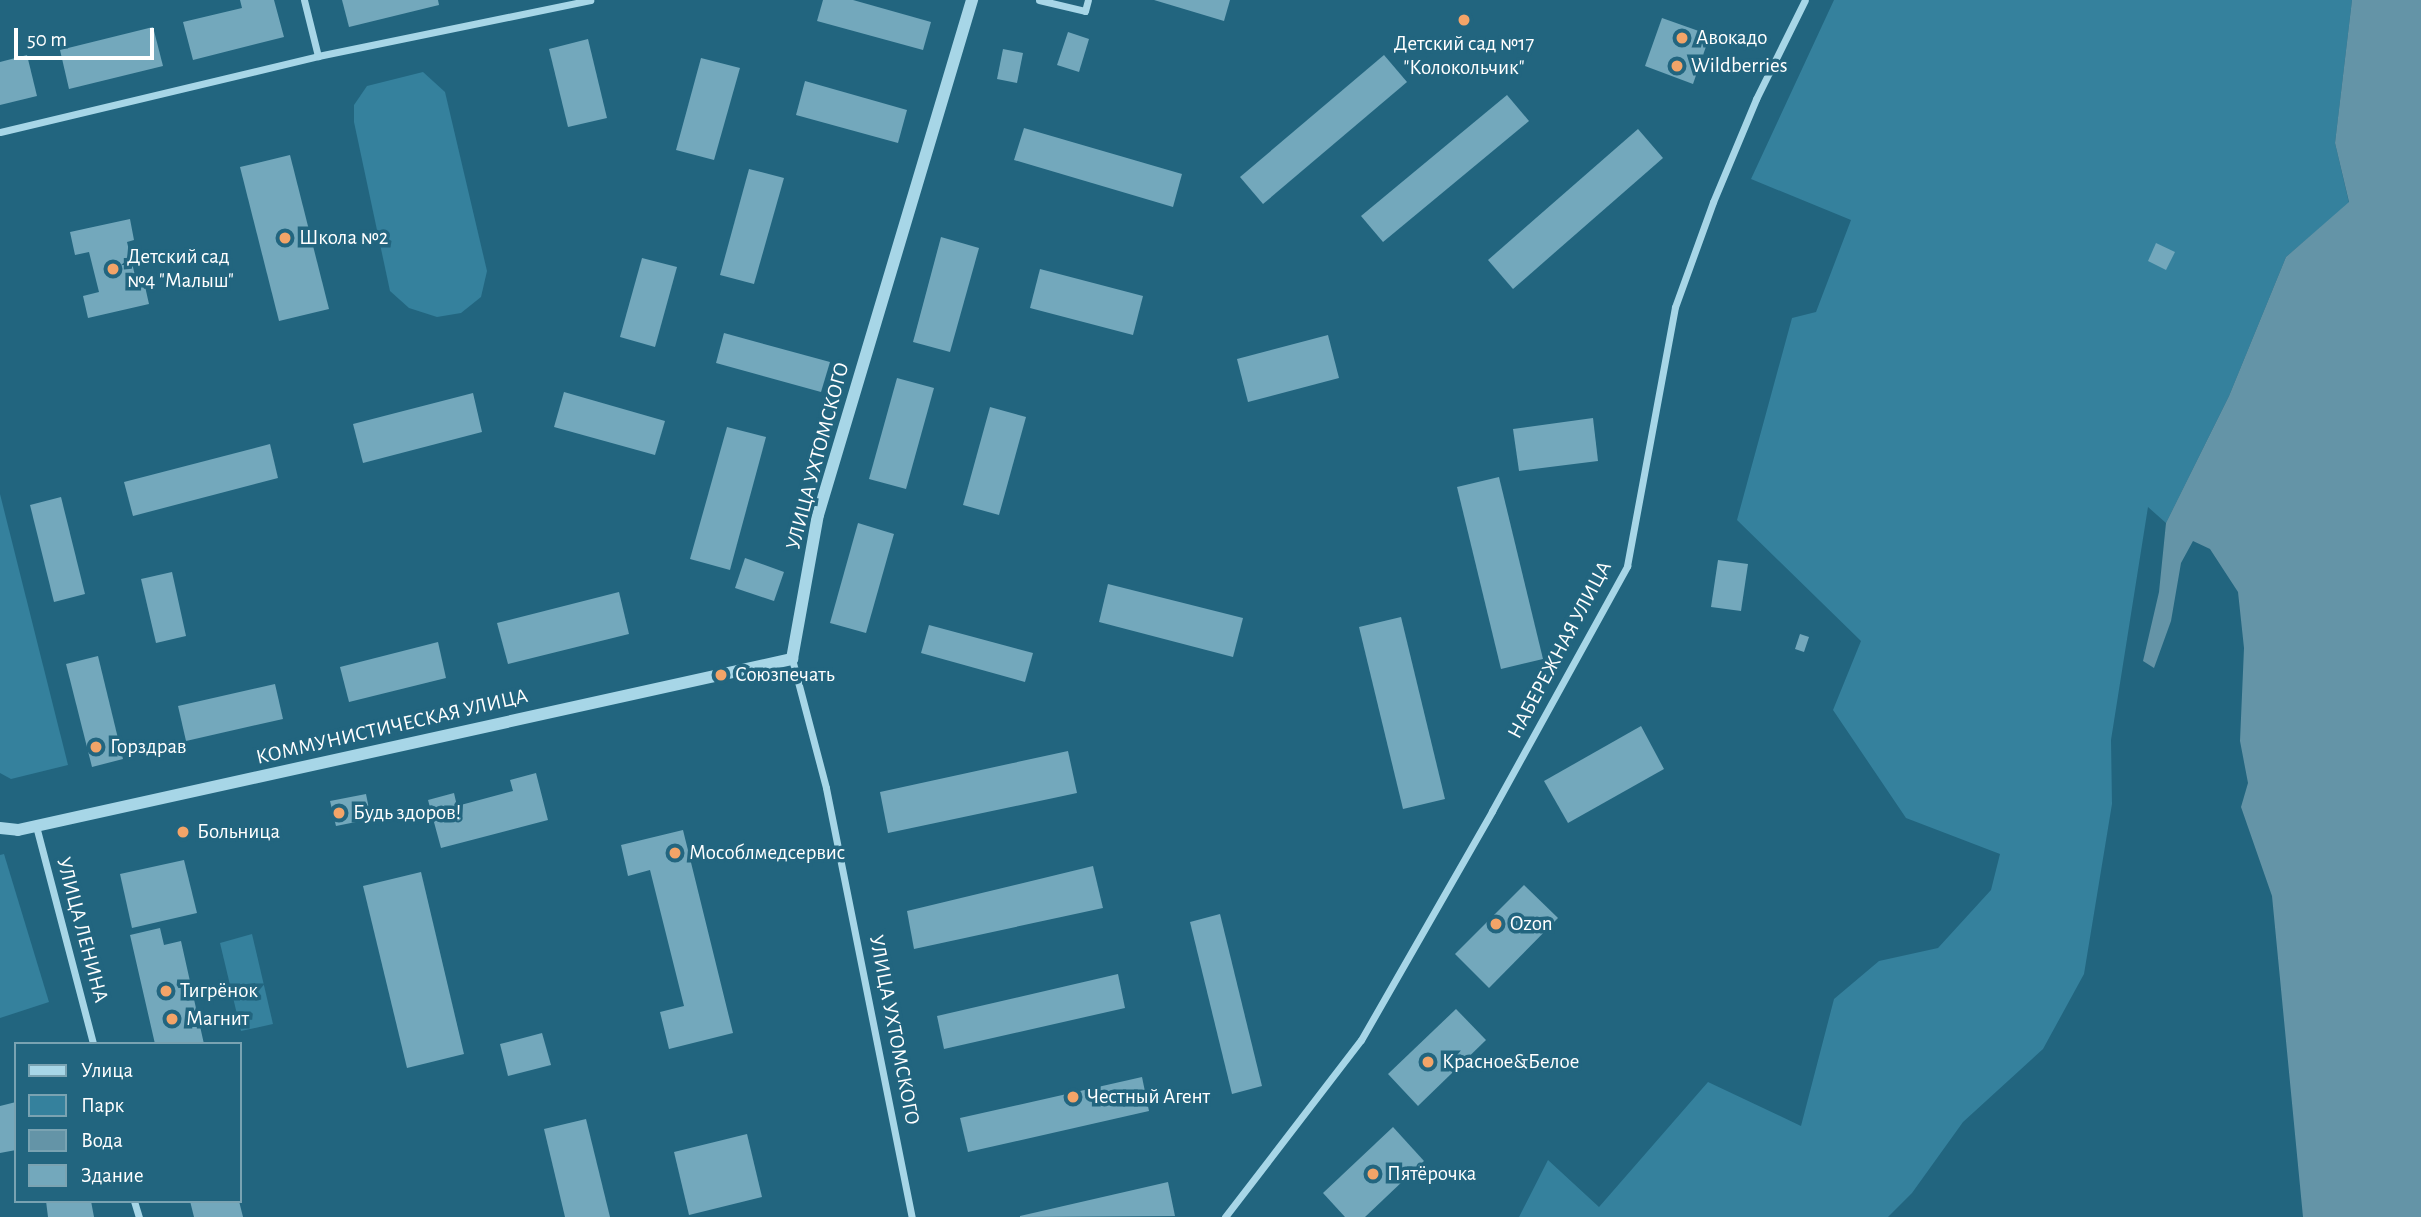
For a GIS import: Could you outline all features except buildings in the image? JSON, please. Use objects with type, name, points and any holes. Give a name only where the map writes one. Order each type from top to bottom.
[{"type":"street","points":[[304,0],[318,56]]},
{"type":"street","points":[[0,132],[318,56],[590,0]]},
{"type":"street","name":"УЛИЦА УХТОМСКОГО","points":[[912,1217],[826,788],[792,659],[818,515],[972,0]]},
{"type":"street","points":[[1039,0],[1085,11],[1088,0]]},
{"type":"street","name":"НАБЕРЕЖНАЯ УЛИЦА","points":[[1225,1217],[1361,1040],[1492,811],[1627,566],[1675,307],[1713,202],[1756,99],[1805,0]]},
{"type":"street","name":"КОММУНИСТИЧЕСКАЯ УЛИЦА","points":[[0,828],[18,830],[792,659]]},
{"type":"street","name":"УЛИЦА ЛЕНИНА","points":[[36,826],[92,1042]]},
{"type":"street","points":[[0,834],[18,830]]},
{"type":"green space","points":[[1834,0],[2352,0],[2335,143],[2349,203],[2286,257],[2229,396],[2166,523],[2148,507],[2111,740],[2112,804],[2084,974],[2043,1049],[1963,1122],[1912,1193],[1888,1217],[1519,1217],[1548,1160],[1599,1207],[1708,1082],[1801,1126],[1834,999],[1879,961],[1938,948],[1991,890],[2000,854],[1906,818],[1833,710],[1861,641],[1737,520],[1792,318],[1816,312],[1851,220],[1751,179]]},
{"type":"green space","points":[[423,72],[445,92],[487,271],[481,297],[461,313],[437,317],[409,308],[390,291],[354,122],[354,105],[367,86]]},
{"type":"green space","points":[[0,494],[68,765],[11,779],[0,773]]},
{"type":"green space","points":[[4,854],[49,1002],[0,1018],[0,855]]},
{"type":"green space","points":[[252,934],[273,1024],[241,1031],[220,943]]},
{"type":"water","points":[[2352,0],[2421,0],[2421,1217],[2303,1217],[2272,896],[2241,807],[2248,783],[2240,741],[2244,648],[2238,592],[2210,549],[2193,541],[2181,563],[2171,621],[2154,668],[2143,661],[2159,592],[2166,523],[2229,396],[2286,257],[2349,202],[2335,143]]},
{"type":"place","name":"Детский сад №17 \"Колокольчик\"","points":[[1464,20]]},
{"type":"place","name":"Авокадо","points":[[1682,38]]},
{"type":"place","name":"Wildberries","points":[[1677,66]]},
{"type":"place","name":"Школа №2","points":[[285,238]]},
{"type":"place","name":"Детский сад №4 \"Малыш\"","points":[[113,269]]},
{"type":"place","name":"Союзпечать","points":[[721,675]]},
{"type":"place","name":"Горздрав","points":[[96,747]]},
{"type":"place","name":"Будь здоров!","points":[[339,813]]},
{"type":"place","name":"Больница","points":[[183,832]]},
{"type":"place","name":"Мособлмедсервис","points":[[675,853]]},
{"type":"place","name":"Ozon","points":[[1496,924]]},
{"type":"place","name":"Тигрёнок","points":[[166,991]]},
{"type":"place","name":"Магнит","points":[[172,1019]]},
{"type":"place","name":"Красное&Белое","points":[[1428,1062]]},
{"type":"place","name":"Честный Агент","points":[[1073,1097]]},
{"type":"place","name":"Пятёрочка","points":[[1373,1174]]}]
